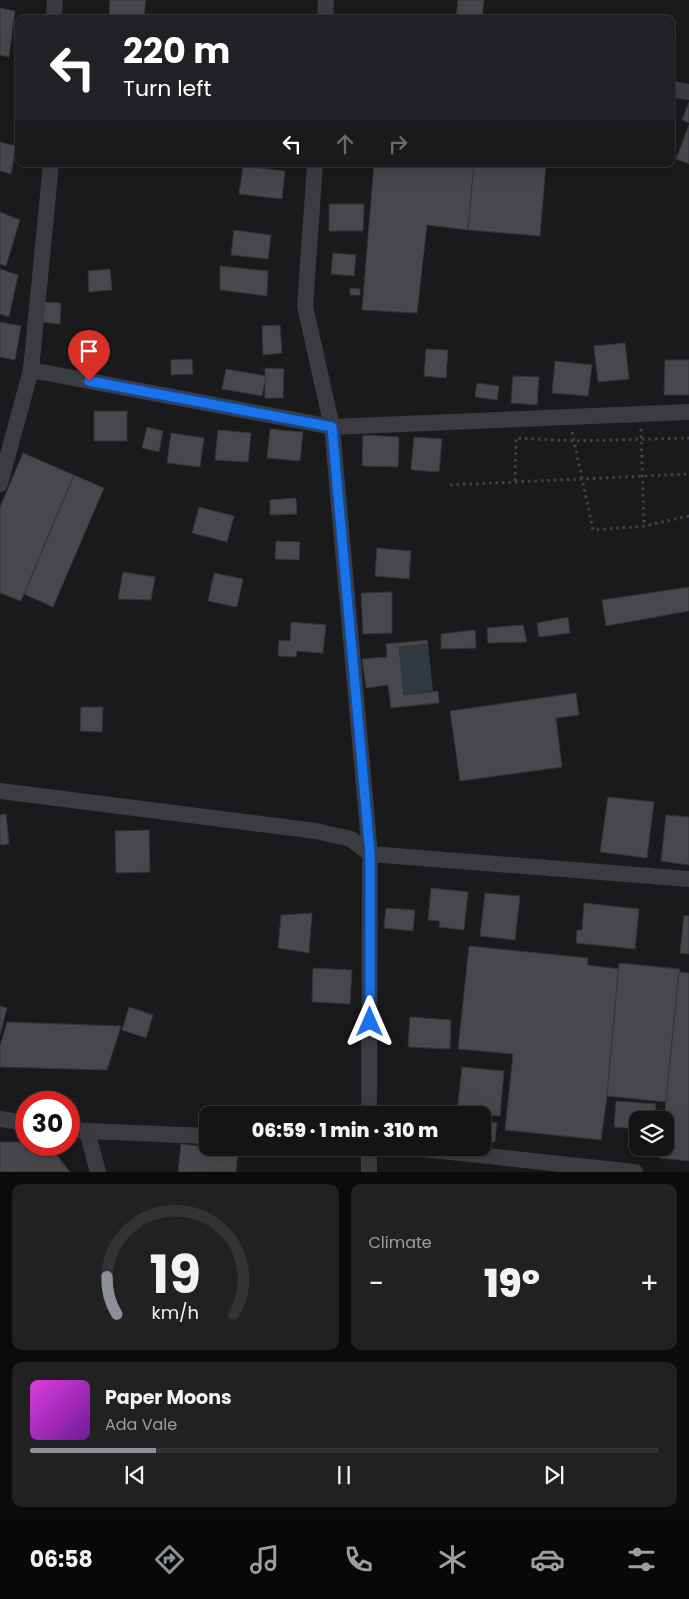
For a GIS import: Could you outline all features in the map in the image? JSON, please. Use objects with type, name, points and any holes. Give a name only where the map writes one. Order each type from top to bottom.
[{"type":"street","points":[[54,0],[54,15]]},
{"type":"street","points":[[325,15],[326,0]]},
{"type":"street","points":[[675,90],[689,92]]},
{"type":"street","points":[[0,484],[30,370],[51,167]]},
{"type":"street","points":[[315,167],[305,306],[332,427],[370,854],[369,1106]]},
{"type":"street","points":[[30,370],[332,427],[689,412]]},
{"type":"street","points":[[0,791],[316,831],[351,840],[370,854],[689,879]]},
{"type":"street","points":[[0,1119],[15,1121]]},
{"type":"street","points":[[80,1130],[199,1136]]},
{"type":"street","points":[[87,1131],[98,1172]]},
{"type":"street","points":[[369,1156],[369,1172]]},
{"type":"street","points":[[488,1156],[635,1172]]},
{"type":"path","points":[[640,414],[644,526]]},
{"type":"path","points":[[569,417],[593,530],[644,526],[689,516]]},
{"type":"path","points":[[515,482],[516,438],[574,441],[689,438]]},
{"type":"path","points":[[450,484],[689,474]]},
{"type":"shaded area","points":[[428,644],[433,691],[404,695],[399,647]]},
{"type":"building","points":[[110,0],[146,0],[144,15],[109,15]]},
{"type":"building","points":[[458,0],[484,0],[482,15],[456,15]]},
{"type":"building","points":[[0,8],[15,11],[9,57],[0,55]]},
{"type":"building","points":[[689,102],[689,123],[682,120]]},
{"type":"building","points":[[689,125],[689,164],[676,159]]},
{"type":"building","points":[[0,142],[15,146],[11,174],[0,171]]},
{"type":"building","points":[[243,167],[285,171],[282,199],[239,194]]},
{"type":"building","points":[[374,167],[474,167],[468,230],[427,225],[417,313],[362,310]]},
{"type":"building","points":[[474,167],[546,167],[540,236],[468,230]]},
{"type":"building","points":[[329,204],[364,204],[363,231],[329,231]]},
{"type":"building","points":[[0,212],[20,220],[6,266],[0,264]]},
{"type":"building","points":[[234,230],[271,235],[268,259],[231,255]]},
{"type":"building","points":[[333,253],[356,255],[354,276],[331,274]]},
{"type":"building","points":[[220,266],[268,271],[267,296],[220,290]]},
{"type":"building","points":[[0,269],[18,275],[9,317],[0,314]]},
{"type":"building","points":[[110,269],[112,290],[89,292],[88,271]]},
{"type":"building","points":[[350,288],[360,289],[360,295],[350,295]]},
{"type":"building","points":[[43,302],[61,303],[60,324],[41,322]]},
{"type":"building","points":[[0,322],[21,326],[15,360],[0,357]]},
{"type":"building","points":[[280,325],[282,353],[263,355],[262,326]]},
{"type":"building","points":[[625,343],[629,379],[598,382],[594,346]]},
{"type":"building","points":[[426,349],[448,350],[446,378],[424,376]]},
{"type":"building","points":[[192,359],[193,374],[171,375],[171,360]]},
{"type":"building","points":[[665,360],[689,360],[689,395],[664,395]]},
{"type":"building","points":[[555,361],[592,365],[588,396],[552,393]]},
{"type":"building","points":[[265,368],[284,369],[283,398],[265,398]]},
{"type":"building","points":[[226,369],[266,376],[262,396],[222,389]]},
{"type":"building","points":[[513,376],[539,377],[537,405],[511,403]]},
{"type":"building","points":[[477,383],[499,386],[497,400],[475,397]]},
{"type":"building","points":[[94,411],[127,411],[127,441],[94,441]]},
{"type":"building","points":[[147,427],[163,431],[159,452],[142,448]]},
{"type":"building","points":[[270,429],[303,432],[300,461],[267,458]]},
{"type":"building","points":[[218,430],[251,433],[248,462],[215,460]]},
{"type":"building","points":[[171,433],[204,438],[200,467],[167,463]]},
{"type":"building","points":[[363,435],[399,437],[398,467],[362,466]]},
{"type":"building","points":[[414,437],[442,439],[439,472],[411,470]]},
{"type":"building","points":[[23,453],[74,475],[21,601],[0,593],[0,507]]},
{"type":"building","points":[[74,475],[104,488],[53,607],[24,594]]},
{"type":"building","points":[[296,498],[297,514],[270,515],[270,500]]},
{"type":"building","points":[[199,507],[234,516],[227,542],[192,533]]},
{"type":"building","points":[[276,541],[300,542],[299,560],[275,559]]},
{"type":"building","points":[[377,548],[411,551],[409,579],[375,576]]},
{"type":"building","points":[[123,572],[155,577],[151,600],[118,599]]},
{"type":"building","points":[[214,573],[243,579],[237,607],[208,601]]},
{"type":"building","points":[[689,587],[689,611],[606,626],[602,600]]},
{"type":"building","points":[[392,592],[392,633],[363,634],[361,593]]},
{"type":"building","points":[[568,617],[570,633],[539,637],[537,623]]},
{"type":"building","points":[[291,622],[326,625],[323,653],[297,651],[296,657],[278,656],[279,640],[290,641]]},
{"type":"building","points":[[523,625],[527,642],[488,643],[487,628]]},
{"type":"building","points":[[475,630],[476,648],[441,649],[441,634]]},
{"type":"building","points":[[427,640],[428,644],[399,647],[404,695],[438,691],[439,703],[391,708],[388,685],[366,688],[362,659],[387,657],[386,644]]},
{"type":"building","points":[[576,693],[579,715],[556,718],[562,767],[460,781],[450,711]]},
{"type":"building","points":[[81,707],[103,707],[102,732],[80,731]]},
{"type":"building","points":[[608,797],[654,802],[647,858],[600,852]]},
{"type":"building","points":[[6,814],[9,844],[0,845],[0,815]]},
{"type":"building","points":[[666,815],[689,817],[689,865],[661,861]]},
{"type":"building","points":[[149,830],[150,872],[116,873],[115,831]]},
{"type":"building","points":[[431,888],[468,892],[464,930],[439,927],[440,921],[428,920]]},
{"type":"building","points":[[485,893],[520,896],[515,940],[480,936]]},
{"type":"building","points":[[584,903],[639,909],[635,949],[576,943],[577,930],[582,930]]},
{"type":"building","points":[[386,908],[415,910],[413,931],[384,928]]},
{"type":"building","points":[[312,913],[309,953],[278,948],[281,915]]},
{"type":"building","points":[[684,915],[689,916],[689,954],[680,953]]},
{"type":"building","points":[[469,946],[588,958],[587,965],[619,969],[601,1140],[505,1130],[513,1054],[458,1049]]},
{"type":"building","points":[[619,963],[680,969],[666,1102],[607,1096]]},
{"type":"building","points":[[313,968],[352,970],[350,1004],[312,1002]]},
{"type":"building","points":[[679,972],[689,973],[689,1161],[660,1158],[660,1156],[674,1156],[674,1111],[665,1111]]},
{"type":"building","points":[[0,1006],[7,1008],[0,1035]]},
{"type":"building","points":[[129,1007],[153,1015],[146,1038],[122,1030]]},
{"type":"building","points":[[410,1017],[451,1020],[450,1049],[408,1047]]},
{"type":"building","points":[[7,1022],[121,1026],[107,1070],[0,1067],[0,1046]]},
{"type":"building","points":[[462,1067],[504,1071],[500,1116],[491,1115],[491,1106],[458,1106]]},
{"type":"building","points":[[616,1101],[656,1104],[655,1111],[629,1111],[629,1128],[614,1127]]},
{"type":"building","points":[[491,1123],[497,1123],[495,1142],[491,1142]]},
{"type":"building","points":[[0,1142],[15,1142],[15,1156],[57,1156],[70,1172],[0,1172]]},
{"type":"building","points":[[181,1144],[199,1146],[199,1156],[238,1156],[236,1172],[178,1172]]},
{"type":"route","points":[[89,381],[332,427],[370,854],[370,1022]]}]
